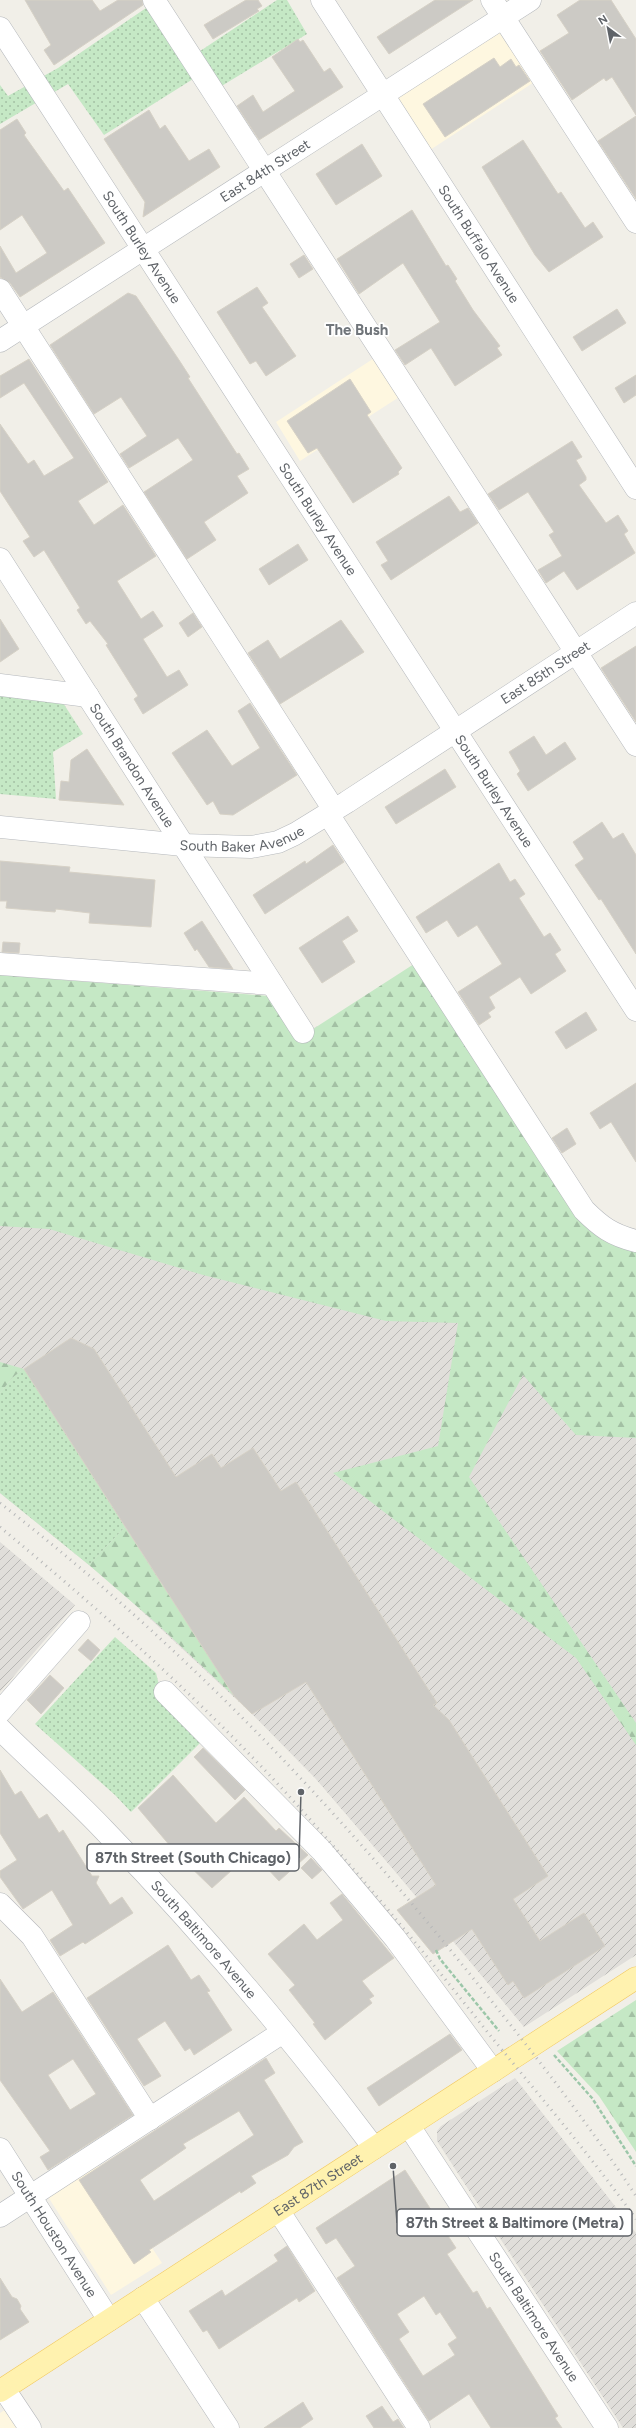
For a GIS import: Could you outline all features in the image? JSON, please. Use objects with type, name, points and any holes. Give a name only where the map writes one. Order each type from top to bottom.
[{"type":"main road","name":"East 87th Street","points":[[2,2390],[636,1978]]},
{"type":"street","points":[[154,0],[636,745]]},
{"type":"street","name":"South Buffalo Avenue","points":[[322,0],[636,488]]},
{"type":"street","name":"East 84th Street","points":[[0,342],[383,95],[498,9],[530,0]]},
{"type":"street","points":[[498,9],[636,222]]},
{"type":"street","name":"South Burley Avenue","points":[[0,28],[636,1010]]},
{"type":"street","points":[[0,290],[584,1210],[602,1228],[636,1241]]},
{"type":"street","name":"South Brandon Avenue","points":[[0,559],[303,1032]]},
{"type":"street","name":"East 85th Street","points":[[454,730],[636,613]]},
{"type":"street","points":[[0,685],[88,696]]},
{"type":"street","name":"South Baker Avenue","points":[[0,827],[183,845],[265,846],[295,834],[331,812],[454,730]]},
{"type":"street","points":[[0,964],[272,984]]},
{"type":"street","points":[[0,1712],[79,1622]]},
{"type":"street","points":[[166,1692],[322,1850],[395,1938],[492,2071]]},
{"type":"street","name":"South Baltimore Avenue","points":[[0,1729],[104,1829],[210,1944],[283,2032],[374,2148]]},
{"type":"street","points":[[0,1904],[32,1936],[150,2119]]},
{"type":"street","points":[[0,2216],[283,2032]]},
{"type":"street","name":"South Baltimore Avenue","points":[[409,2126],[607,2428]]},
{"type":"street","name":"South Houston Avenue","points":[[0,2149],[109,2320]]},
{"type":"street","points":[[278,2210],[419,2428]]},
{"type":"street","points":[[143,2298],[228,2428]]},
{"type":"street","points":[[2,2390],[30,2428]]},
{"type":"path","points":[[436,1950],[440,1959],[499,2031]]},
{"type":"path","points":[[543,2038],[558,2061],[592,2098],[636,2166]]},
{"type":"shaded area","points":[[508,24],[542,77],[430,150],[397,98]]},
{"type":"shaded area","points":[[382,353],[407,392],[300,461],[276,422]]},
{"type":"shaded area","points":[[0,1015],[296,1040],[317,1026],[584,1210],[636,1241],[636,1955],[524,2027],[398,1875],[315,1778],[252,1714],[115,1586],[0,1493]]},
{"type":"shaded area","points":[[0,1542],[75,1605],[0,1692]]},
{"type":"shaded area","points":[[515,2078],[636,2233],[636,2428],[623,2428],[437,2141],[437,2131],[441,2126]]},
{"type":"shaded area","points":[[92,2157],[162,2263],[111,2295],[43,2189]]},
{"type":"shaded area","points":[[14,2404],[30,2428],[0,2428],[0,2413]]},
{"type":"green space","points":[[277,0],[287,0],[307,34],[220,87],[209,69],[104,135],[68,84],[0,124],[0,85],[8,96],[58,68],[149,6],[185,61]]},
{"type":"green space","points":[[0,690],[58,695],[83,734],[53,752],[56,799],[0,794]]},
{"type":"green space","points":[[414,964],[570,1204],[636,1251],[636,1438],[576,1435],[523,1375],[469,1477],[636,1723],[636,1745],[576,1658],[333,1473],[438,1446],[458,1323],[386,1321],[203,1275],[49,1229],[0,1226],[0,975],[269,996],[296,1040]]},
{"type":"green space","points":[[0,1362],[24,1369],[13,1377],[0,1393]]},
{"type":"green space","points":[[24,1369],[125,1527],[89,1565],[0,1493],[0,1393],[13,1377]]},
{"type":"green space","points":[[125,1527],[234,1696],[155,1622],[89,1565]]},
{"type":"green space","points":[[115,1637],[156,1673],[162,1697],[205,1738],[131,1812],[115,1795],[35,1724]]},
{"type":"green space","points":[[636,2000],[636,2152],[599,2096],[557,2051]]},
{"type":"building","points":[[25,0],[92,0],[100,11],[118,0],[142,0],[143,5],[54,65],[44,50],[51,45]]},
{"type":"building","points":[[246,0],[258,0],[262,6],[257,9],[259,11],[213,39],[204,25]]},
{"type":"building","points":[[435,0],[473,0],[389,54],[377,37]]},
{"type":"building","points":[[580,0],[611,0],[636,39],[636,115],[612,77],[606,81],[604,78],[572,100],[540,51],[569,33],[557,15]]},
{"type":"building","points":[[298,39],[300,42],[303,40],[324,72],[330,68],[343,87],[259,140],[237,106],[253,95],[263,112],[295,91],[272,57]]},
{"type":"building","points":[[494,58],[500,67],[511,59],[516,67],[519,65],[530,81],[445,137],[423,104]]},
{"type":"building","points":[[149,110],[160,129],[165,125],[189,161],[209,149],[220,167],[143,217],[145,202],[104,139]]},
{"type":"building","points":[[636,116],[636,199],[598,141]]},
{"type":"building","points":[[17,119],[26,133],[24,135],[64,191],[68,188],[105,243],[20,297],[10,283],[0,277],[0,246],[16,273],[47,253],[22,215],[0,230],[0,130]]},
{"type":"building","points":[[523,140],[558,194],[561,192],[585,228],[593,222],[603,237],[549,272],[535,255],[482,167]]},
{"type":"building","points":[[362,144],[382,176],[336,205],[316,174]]},
{"type":"building","points":[[412,210],[446,266],[448,265],[457,279],[455,281],[473,310],[500,346],[497,348],[502,355],[455,386],[431,348],[405,365],[395,350],[440,322],[403,263],[359,294],[337,259]]},
{"type":"building","points":[[304,255],[313,269],[299,278],[290,264]]},
{"type":"building","points":[[257,287],[268,303],[262,307],[296,356],[266,376],[256,361],[250,364],[217,312]]},
{"type":"building","points":[[128,293],[136,296],[190,377],[188,378],[237,454],[239,453],[249,469],[237,476],[248,493],[204,522],[216,540],[187,559],[144,492],[193,460],[178,438],[129,468],[120,454],[147,436],[121,397],[94,414],[50,345]]},
{"type":"building","points":[[617,309],[626,323],[582,351],[573,337]]},
{"type":"building","points":[[29,359],[108,482],[78,501],[94,525],[123,505],[156,556],[117,581],[141,619],[153,611],[163,626],[143,639],[167,677],[179,670],[188,685],[143,714],[134,699],[138,696],[106,645],[108,644],[90,621],[86,624],[77,610],[80,608],[44,550],[34,557],[23,541],[30,537],[0,491],[0,424],[28,464],[34,460],[44,476],[74,458],[24,383],[0,398],[0,376]]},
{"type":"building","points":[[636,375],[636,395],[624,403],[615,388]]},
{"type":"building","points":[[350,379],[371,412],[367,415],[402,468],[398,472],[399,474],[353,503],[317,448],[308,453],[287,421]]},
{"type":"building","points":[[572,441],[582,457],[576,460],[586,477],[586,480],[579,485],[606,523],[618,515],[628,531],[624,534],[635,553],[577,590],[564,571],[546,583],[538,570],[562,556],[549,535],[554,532],[528,492],[499,510],[488,494]]},
{"type":"building","points":[[449,496],[460,512],[468,508],[478,523],[391,580],[381,565],[388,561],[376,542]]},
{"type":"building","points":[[298,544],[308,560],[269,585],[259,569]]},
{"type":"building","points":[[193,613],[202,627],[188,637],[179,623]]},
{"type":"building","points":[[0,619],[19,649],[0,662]]},
{"type":"building","points":[[341,620],[364,652],[280,704],[248,653],[268,640],[280,659]]},
{"type":"building","points":[[636,646],[636,722],[601,668]]},
{"type":"building","points":[[250,703],[297,775],[233,815],[220,814],[213,801],[207,805],[172,753],[207,730],[232,766],[260,748],[238,711]]},
{"type":"building","points":[[534,736],[546,755],[565,742],[576,759],[528,791],[517,774],[520,771],[509,752]]},
{"type":"building","points":[[87,749],[124,805],[59,800],[61,781],[69,782],[71,760]]},
{"type":"building","points":[[445,769],[456,787],[396,824],[385,807]]},
{"type":"building","points":[[602,822],[613,839],[623,833],[636,855],[636,954],[601,899],[599,900],[575,865],[584,859],[573,842]]},
{"type":"building","points":[[333,845],[344,862],[265,914],[253,895],[305,861],[306,864]]},
{"type":"building","points":[[0,861],[70,867],[69,872],[155,880],[151,927],[89,923],[90,913],[56,909],[55,912],[6,908],[7,901],[0,901]]},
{"type":"building","points":[[499,863],[510,882],[515,879],[525,894],[519,898],[544,937],[550,933],[561,950],[555,954],[566,971],[531,994],[520,977],[489,997],[495,1008],[488,1013],[491,1017],[479,1025],[458,992],[502,964],[477,925],[458,937],[447,920],[426,933],[416,917]]},
{"type":"building","points":[[348,916],[358,931],[342,941],[355,962],[322,983],[299,948]]},
{"type":"building","points":[[202,921],[233,969],[209,967],[197,949],[195,951],[184,933]]},
{"type":"building","points":[[3,942],[20,943],[19,953],[2,952]]},
{"type":"building","points":[[586,1012],[597,1030],[566,1049],[555,1032]]},
{"type":"building","points":[[636,1083],[636,1162],[611,1122],[600,1129],[590,1113]]},
{"type":"building","points":[[567,1128],[576,1144],[562,1153],[552,1138]]},
{"type":"building","points":[[71,1338],[94,1349],[176,1477],[212,1454],[221,1468],[253,1448],[281,1491],[296,1482],[437,1703],[433,1705],[449,1720],[548,1876],[513,1899],[540,1941],[584,1913],[605,1946],[524,1998],[513,1981],[508,1985],[472,1929],[433,1954],[397,1910],[436,1885],[306,1682],[252,1714],[234,1696],[24,1369]]},
{"type":"building","points":[[88,1639],[100,1650],[91,1661],[78,1650]]},
{"type":"building","points":[[50,1675],[64,1688],[41,1714],[27,1700]]},
{"type":"building","points":[[203,1748],[245,1790],[235,1800],[194,1757]]},
{"type":"building","points":[[0,1770],[15,1795],[21,1791],[39,1819],[47,1814],[59,1833],[63,1830],[92,1876],[99,1876],[96,1883],[110,1905],[122,1897],[133,1913],[85,1944],[83,1942],[60,1956],[50,1940],[73,1925],[52,1890],[23,1909],[0,1877],[0,1871],[17,1860],[0,1833]]},
{"type":"building","points":[[173,1775],[216,1823],[244,1797],[276,1831],[279,1828],[308,1855],[279,1881],[252,1852],[212,1888],[177,1854],[138,1808]]},
{"type":"building","points":[[311,1858],[322,1870],[312,1879],[301,1868]]},
{"type":"building","points":[[342,1894],[394,1958],[362,1981],[374,1996],[369,1999],[372,2003],[325,2040],[313,2024],[315,2023],[289,1990],[295,1985],[268,1954],[304,1924],[317,1940],[343,1920],[330,1903]]},
{"type":"building","points":[[168,1945],[191,1980],[199,1975],[210,1991],[207,1992],[232,2030],[194,2055],[190,2048],[185,2051],[165,2021],[137,2039],[161,2076],[144,2086],[87,1998]]},
{"type":"building","points":[[0,1979],[22,2012],[53,1992],[133,2115],[48,2170],[40,2157],[50,2151],[0,2080]],"holes":[[[73,2059],[96,2094],[70,2110],[48,2075]]]},
{"type":"building","points":[[450,2034],[462,2050],[379,2106],[367,2088]]},
{"type":"building","points":[[266,2058],[275,2073],[264,2080],[303,2142],[294,2147],[288,2155],[251,2176],[256,2183],[241,2193],[240,2191],[149,2250],[151,2252],[134,2264],[79,2180]],"holes":[[[239,2111],[254,2135],[154,2201],[140,2180],[186,2148],[183,2144]]]},
{"type":"building","points":[[405,2170],[456,2248],[447,2254],[473,2293],[477,2291],[487,2309],[490,2307],[558,2416],[555,2418],[562,2428],[491,2428],[469,2394],[429,2421],[337,2278],[355,2266],[336,2238],[326,2244],[316,2228]],"holes":[[[424,2296],[436,2315],[440,2312],[457,2338],[448,2344],[455,2355],[423,2376],[399,2339],[409,2332],[397,2314]]]},
{"type":"building","points":[[287,2246],[315,2291],[299,2302],[297,2298],[219,2349],[207,2330],[203,2332],[189,2311],[222,2290],[225,2296],[278,2261],[274,2255]]},
{"type":"building","points":[[0,2278],[12,2297],[17,2299],[21,2306],[20,2309],[29,2322],[0,2340]]},
{"type":"building","points":[[303,2402],[313,2419],[300,2428],[264,2428]]},
{"type":"building","points":[[382,2406],[393,2422],[398,2419],[404,2428],[374,2428],[366,2416]]},
{"type":"railway","points":[[0,1503],[64,1554],[125,1607],[241,1716],[297,1774],[404,1894],[480,1986],[571,2104],[636,2196]]},
{"type":"railway","points":[[0,1527],[112,1623],[148,1656],[220,1724],[288,1795],[340,1853],[415,1943],[582,2148],[636,2219]]},
{"type":"place","name":"87th Street (South Chicago)","points":[[301,1792]]},
{"type":"place","name":"87th Street & Baltimore (Metra)","points":[[393,2166]]},
{"type":"district","name":"The Bush","points":[[357,330]]}]
